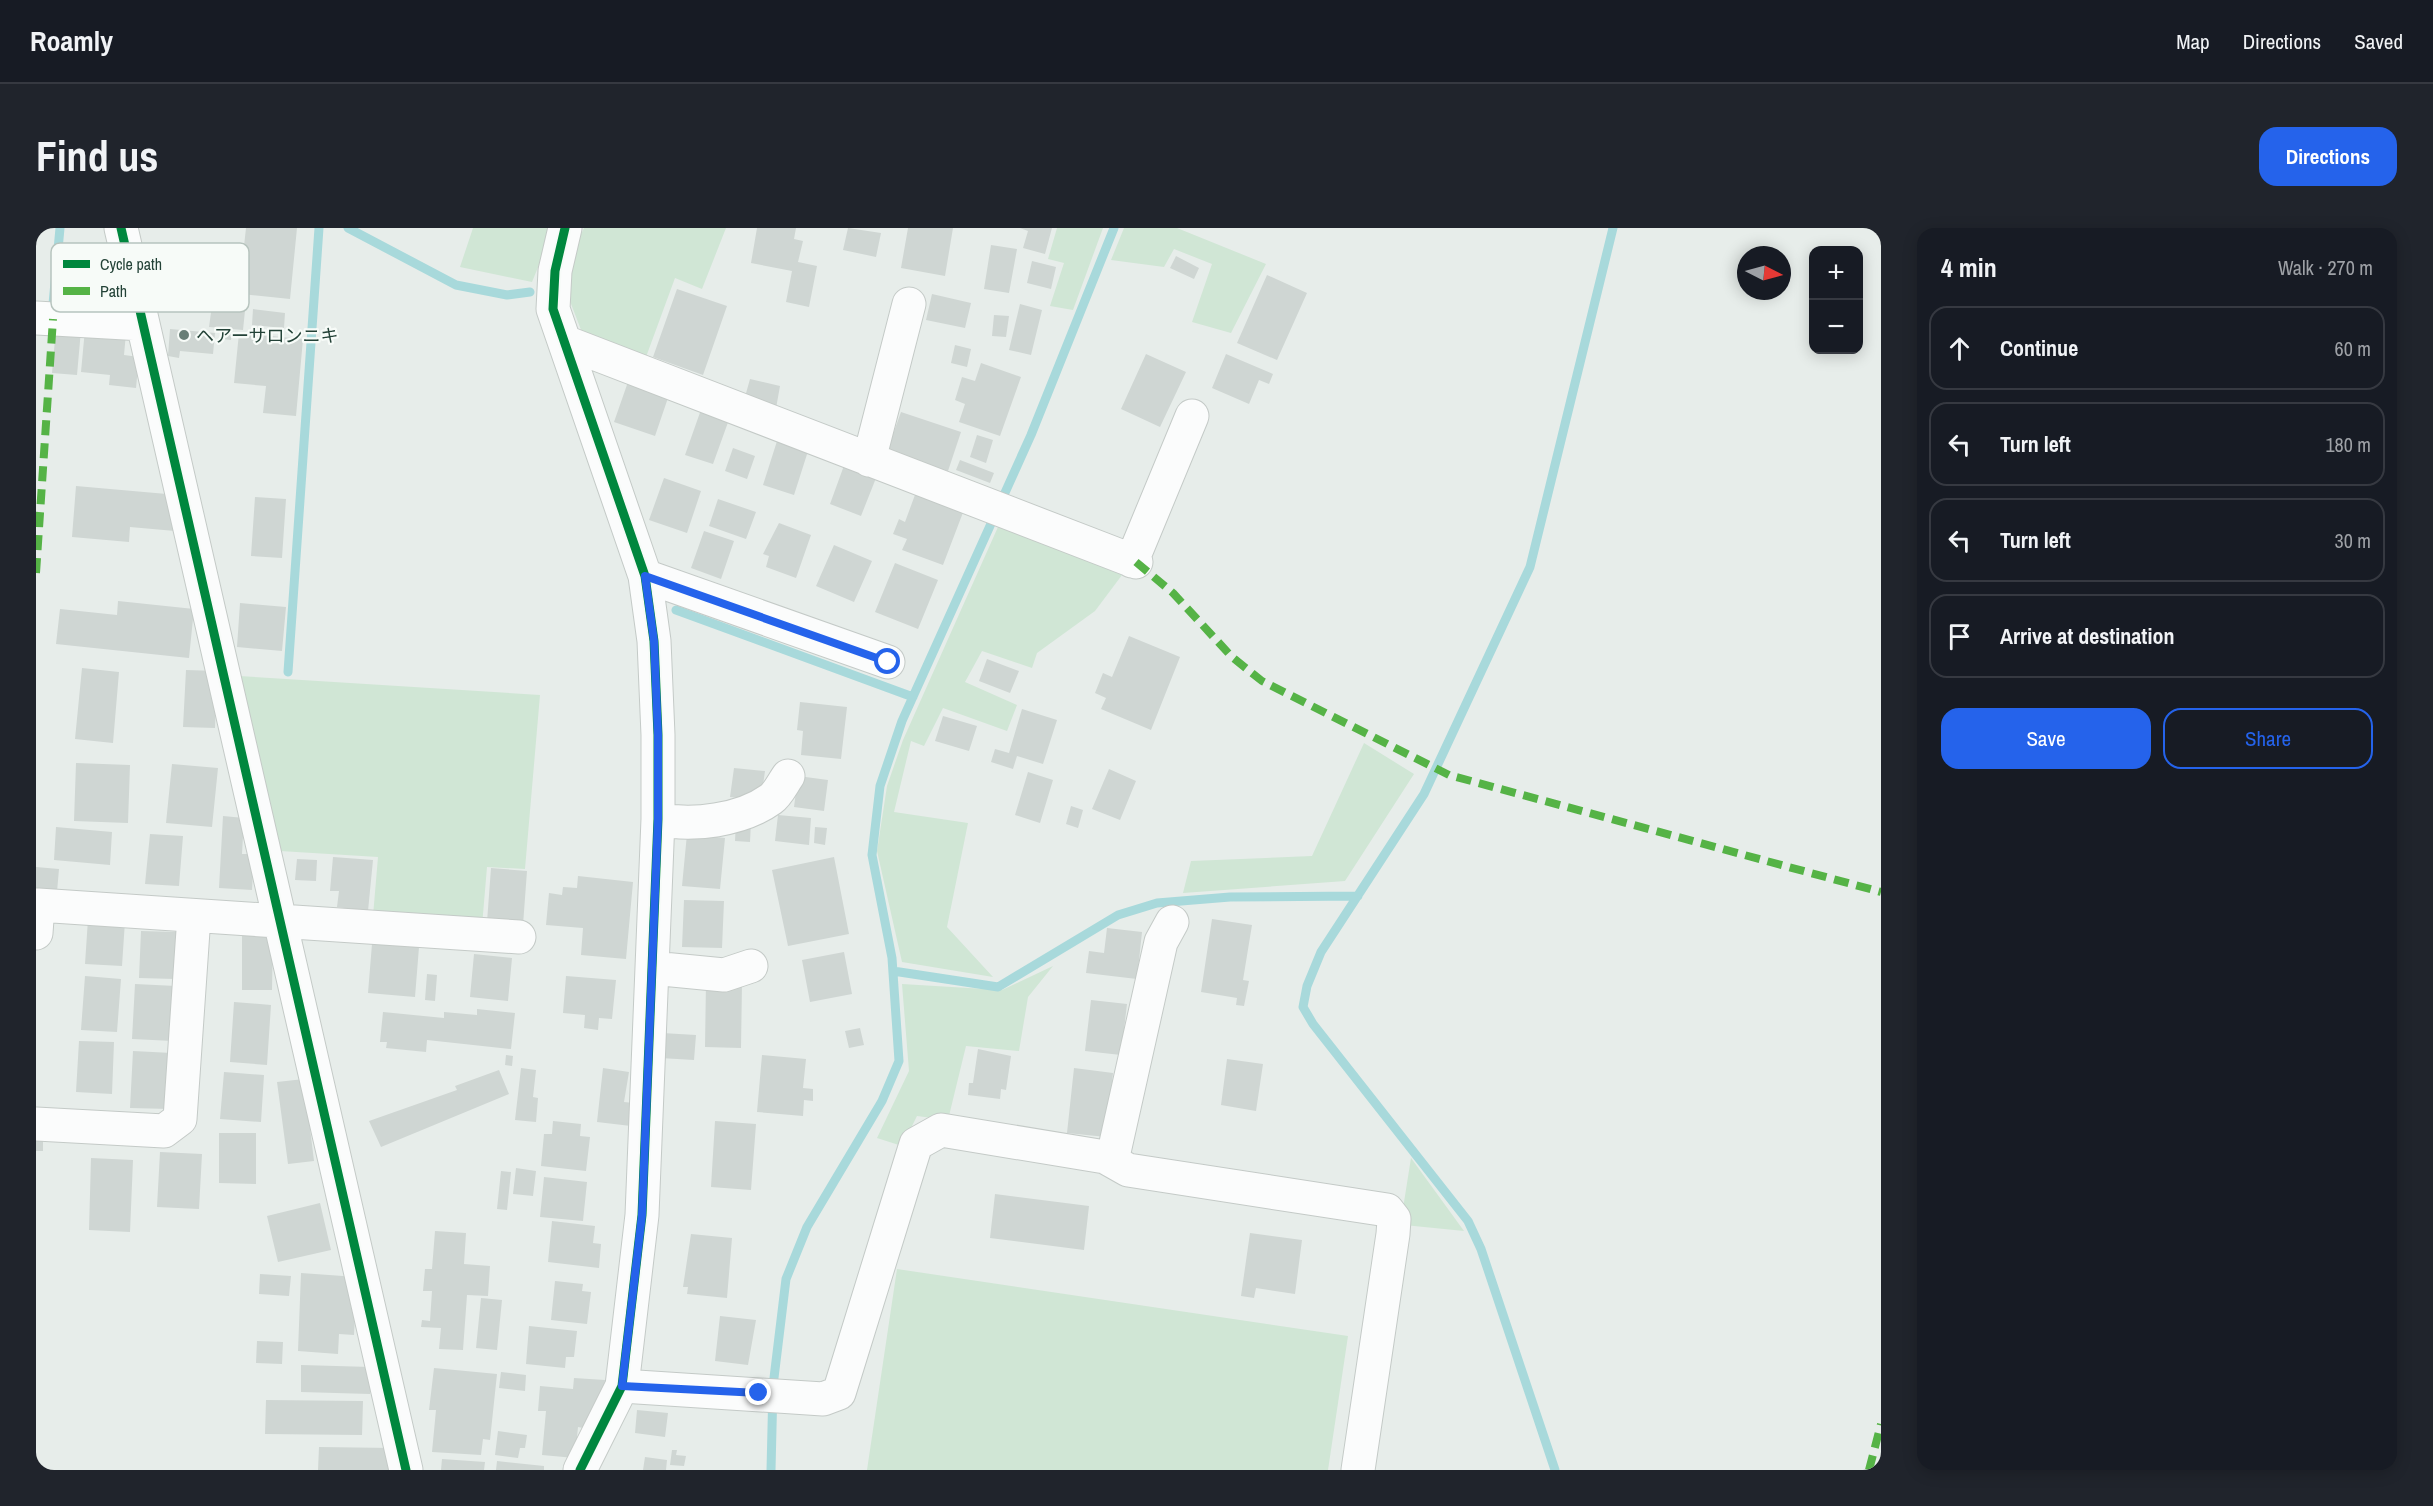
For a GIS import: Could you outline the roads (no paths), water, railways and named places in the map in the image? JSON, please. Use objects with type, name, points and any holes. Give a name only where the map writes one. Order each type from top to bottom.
[{"type":"street","points":[[121,228],[124,243]]},
{"type":"street","points":[[566,228],[555,271],[553,309],[645,576],[654,641],[658,735],[658,819],[642,1215],[622,1386],[580,1470]]},
{"type":"street","points":[[869,460],[909,304]]},
{"type":"street","points":[[140,312],[406,1470]]},
{"type":"street","points":[[36,318],[143,324]]},
{"type":"street","points":[[565,342],[1134,562],[1192,416]]},
{"type":"street","points":[[645,576],[888,662]]},
{"type":"street","points":[[658,819],[676,823],[736,816],[772,798],[788,776]]},
{"type":"street","points":[[36,933],[38,905],[519,937]]},
{"type":"street","points":[[36,1124],[164,1131],[180,1119],[194,916]]},
{"type":"street","points":[[1112,1161],[1161,942],[1172,922]]},
{"type":"street","points":[[652,968],[724,975],[751,966]]},
{"type":"street","points":[[622,1386],[759,1393],[823,1399],[838,1393],[916,1144],[941,1130],[1105,1157],[1128,1170],[1387,1210],[1394,1219],[1393,1234],[1358,1470]]},
{"type":"waterway","points":[[59,243],[60,228]]},
{"type":"waterway","points":[[288,672],[319,228]]},
{"type":"waterway","points":[[348,228],[456,285],[507,295],[530,292]]},
{"type":"waterway","points":[[771,1470],[773,1386],[786,1279],[807,1227],[882,1101],[899,1061],[892,958],[872,855],[880,786],[902,721],[1031,435],[1114,228]]},
{"type":"waterway","points":[[1555,1470],[1481,1249],[1468,1221],[1313,1024],[1303,1007],[1307,986],[1321,952],[1424,794],[1530,567],[1613,228]]},
{"type":"waterway","points":[[676,610],[913,697]]},
{"type":"waterway","points":[[893,971],[998,987],[1118,915],[1157,903],[1230,897],[1358,896]]},
{"type":"place","name":"ヘアーサロンニキ","points":[[184,335]]}]
